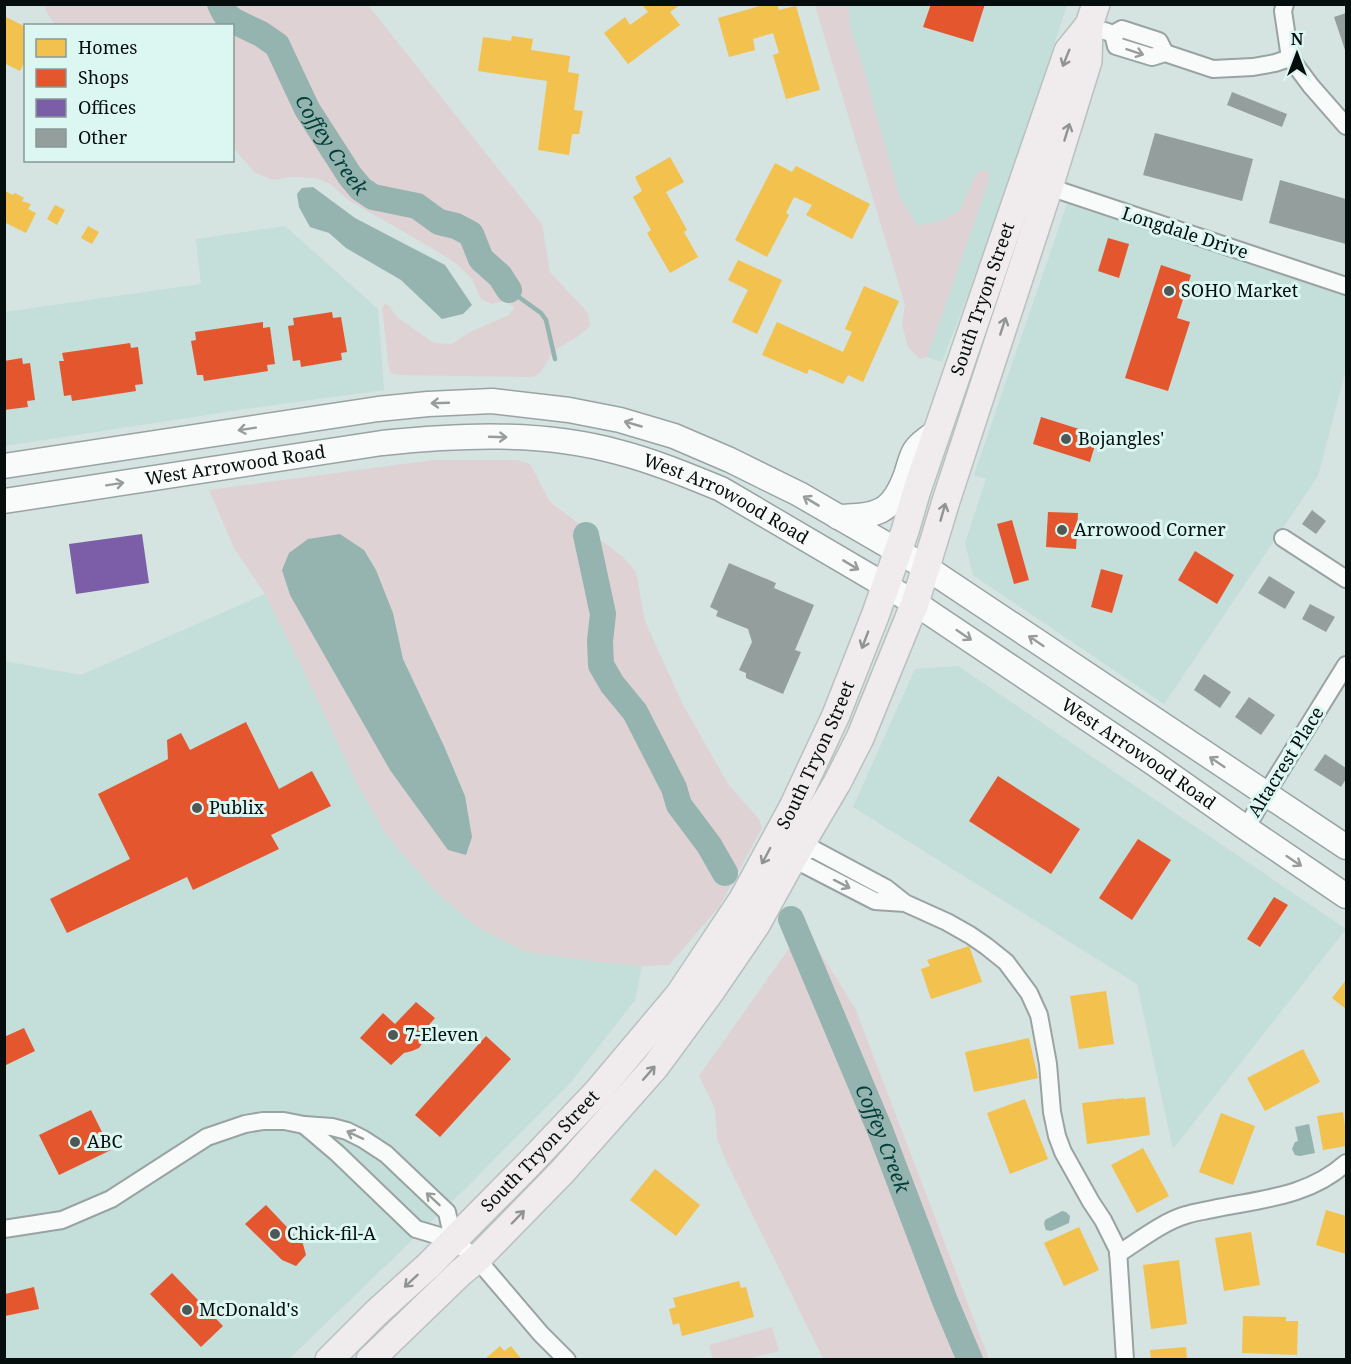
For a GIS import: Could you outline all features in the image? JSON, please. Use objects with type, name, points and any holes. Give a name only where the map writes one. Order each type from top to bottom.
[{"type":"main road","name":"South Tryon Street","points":[[370,1359],[477,1259],[562,1172],[654,1067],[711,991],[756,925],[851,756],[915,603],[927,568],[1037,183],[1068,51],[1100,21]]},
{"type":"main road","name":"South Tryon Street","points":[[329,1359],[501,1194],[599,1090],[679,995],[743,899],[793,807],[836,715],[886,586],[938,431],[1037,183]]},
{"type":"main road","name":"West Arrowood Road","points":[[4,466],[378,409],[492,401],[596,414],[674,436],[789,489],[927,568],[1347,848]]},
{"type":"main road","points":[[838,517],[876,513],[888,506],[900,492],[916,449],[938,431]]},
{"type":"main road","name":"West Arrowood Road","points":[[4,501],[382,443],[430,438],[491,436],[554,440],[618,452],[690,476],[720,489],[915,603],[1347,896]]},
{"type":"street","points":[[1284,4],[1290,58],[1311,86],[1347,126]]},
{"type":"street","points":[[1100,21],[1159,41],[1165,53],[1213,69],[1253,67],[1290,58]]},
{"type":"street","name":"Longdale Drive","points":[[1037,183],[1347,286]]},
{"type":"street","points":[[1283,538],[1347,579]]},
{"type":"street","name":"Altacrest Place","points":[[1246,828],[1347,665]]},
{"type":"street","points":[[798,849],[805,865],[875,901],[905,903],[947,922],[986,946],[1006,962],[1029,993],[1039,1015],[1057,1136],[1063,1152],[1118,1250],[1125,1359]]},
{"type":"street","points":[[4,1229],[62,1220],[111,1199],[207,1137],[245,1124],[284,1121],[347,1131],[386,1154],[447,1212],[453,1240]]},
{"type":"street","points":[[304,1125],[337,1153],[416,1229],[453,1240],[477,1259],[533,1326],[567,1359]]},
{"type":"street","points":[[1118,1254],[1184,1215],[1270,1199],[1299,1191],[1331,1176],[1347,1163]]},
{"type":"shaded area","points":[[45,5],[368,5],[542,224],[550,272],[588,313],[590,326],[558,348],[540,373],[533,377],[391,373],[382,308],[385,304],[398,318],[434,343],[452,344],[468,333],[509,315],[513,306],[504,301],[492,304],[481,299],[472,279],[457,264],[348,200],[330,184],[315,178],[291,177],[274,180],[255,173],[234,148],[234,24],[54,24]]},
{"type":"shaded area","points":[[815,5],[847,5],[849,8],[850,28],[899,195],[917,226],[944,220],[960,210],[976,174],[981,170],[987,170],[989,174],[989,180],[927,357],[920,359],[908,347],[902,325],[905,305]]},
{"type":"shaded area","points":[[822,5],[1067,5],[995,223],[942,362],[927,357]]},
{"type":"shaded area","points":[[1067,204],[1346,296],[1346,369],[1318,476],[1164,704],[973,575],[965,543],[986,479],[974,475]]},
{"type":"shaded area","points":[[285,226],[378,309],[384,390],[5,446],[5,312],[201,284],[196,239]]},
{"type":"shaded area","points":[[433,460],[517,460],[530,464],[550,502],[623,557],[636,572],[645,621],[682,703],[728,784],[759,819],[762,828],[719,907],[669,965],[642,966],[526,952],[479,928],[436,892],[387,836],[355,780],[265,594],[234,548],[209,490]],"holes":[[[340,534],[364,550],[376,570],[393,613],[403,659],[465,796],[305,619],[290,595]]]},
{"type":"shaded area","points":[[265,594],[300,663],[590,961],[642,966],[635,1000],[571,1082],[466,1188],[289,1359],[5,1359],[4,661],[81,675]]},
{"type":"shaded area","points":[[958,666],[1346,929],[1173,1149],[1137,984],[853,807],[915,669]]},
{"type":"shaded area","points":[[804,927],[855,1008],[989,1359],[823,1359],[726,1161],[717,1139],[715,1109],[699,1076]]},
{"type":"shaded area","points":[[772,1327],[779,1351],[748,1359],[713,1359],[709,1345]]},
{"type":"water","points":[[313,187],[355,218],[445,265],[472,305],[463,314],[442,319],[401,280],[346,248],[329,233],[310,227],[299,207],[297,194],[302,188]]},
{"type":"water","points":[[340,534],[364,550],[376,570],[393,613],[403,659],[465,796],[472,837],[466,855],[448,850],[390,770],[290,595],[282,570],[289,553],[308,539]]},
{"type":"water","points":[[1309,1124],[1315,1153],[1295,1155],[1292,1149],[1298,1141],[1295,1127]]},
{"type":"water","points":[[1062,1211],[1070,1216],[1069,1223],[1051,1231],[1046,1230],[1045,1220]]},
{"type":"building: Homes","points":[[642,4],[681,4],[670,12],[680,25],[628,64],[604,33],[625,17],[630,25],[648,12]]},
{"type":"building: Homes","points":[[767,4],[777,4],[779,10],[796,6],[820,90],[786,99],[773,55],[779,53],[773,33],[753,39],[755,50],[729,57],[718,18]]},
{"type":"building: Homes","points":[[4,16],[24,26],[24,63],[20,71],[4,63]]},
{"type":"building: Homes","points":[[512,36],[533,39],[531,50],[570,56],[568,72],[579,74],[574,110],[583,111],[579,134],[572,134],[569,155],[538,150],[547,81],[478,71],[483,37],[511,41]]},
{"type":"building: Homes","points":[[670,157],[684,182],[666,192],[687,230],[684,232],[698,257],[670,273],[647,233],[651,230],[633,197],[642,191],[635,177]]},
{"type":"building: Homes","points":[[775,163],[792,172],[796,166],[870,204],[852,239],[806,215],[812,205],[794,197],[786,213],[789,215],[767,257],[735,240]]},
{"type":"building: Homes","points":[[5,191],[24,198],[22,201],[31,204],[28,209],[36,213],[26,233],[4,222]]},
{"type":"building: Homes","points":[[55,205],[65,210],[57,225],[47,219]]},
{"type":"building: Homes","points":[[88,226],[99,232],[92,244],[81,238]]},
{"type":"building: Homes","points":[[738,260],[782,280],[757,334],[732,322],[748,290],[728,280]]},
{"type":"building: Homes","points":[[864,286],[899,301],[863,382],[848,375],[843,384],[809,369],[807,374],[762,355],[777,322],[843,352],[852,332],[845,329]]},
{"type":"building: Homes","points":[[969,946],[982,982],[931,999],[921,969],[930,966],[927,960]]},
{"type":"building: Homes","points":[[1346,980],[1346,1009],[1332,998]]},
{"type":"building: Homes","points":[[1106,991],[1114,1044],[1079,1049],[1070,996]]},
{"type":"building: Homes","points":[[1029,1038],[1038,1078],[974,1092],[965,1052]]},
{"type":"building: Homes","points":[[1303,1049],[1320,1082],[1265,1111],[1247,1078]]},
{"type":"building: Homes","points":[[1145,1097],[1150,1135],[1087,1144],[1082,1103]]},
{"type":"building: Homes","points":[[1025,1099],[1048,1159],[1010,1174],[987,1113]]},
{"type":"building: Homes","points":[[1343,1112],[1346,1146],[1323,1150],[1317,1116]]},
{"type":"building: Homes","points":[[1221,1113],[1255,1126],[1233,1185],[1199,1172]]},
{"type":"building: Homes","points":[[1143,1148],[1169,1196],[1137,1213],[1111,1165]]},
{"type":"building: Homes","points":[[655,1169],[700,1205],[676,1236],[630,1200]]},
{"type":"building: Homes","points":[[1326,1210],[1346,1216],[1346,1254],[1316,1245]]},
{"type":"building: Homes","points":[[1079,1227],[1099,1270],[1064,1286],[1044,1243]]},
{"type":"building: Homes","points":[[1251,1232],[1260,1285],[1224,1291],[1215,1238]]},
{"type":"building: Homes","points":[[1179,1260],[1187,1324],[1151,1329],[1143,1265]]},
{"type":"building: Homes","points":[[739,1281],[741,1288],[746,1287],[754,1317],[682,1336],[679,1323],[673,1325],[669,1309],[676,1307],[673,1298]]},
{"type":"building: Homes","points":[[1243,1316],[1286,1317],[1286,1321],[1298,1321],[1297,1355],[1242,1353]]},
{"type":"building: Homes","points":[[500,1346],[504,1351],[511,1346],[522,1360],[484,1360]]},
{"type":"building: Homes","points":[[1186,1347],[1187,1360],[1151,1360],[1150,1350]]},
{"type":"building: Shops","points":[[931,4],[985,4],[973,42],[923,27]]},
{"type":"building: Shops","points":[[1108,238],[1129,244],[1119,278],[1098,271]]},
{"type":"building: Shops","points":[[1161,265],[1191,275],[1177,318],[1190,322],[1168,391],[1125,378]]},
{"type":"building: Shops","points":[[332,312],[333,318],[341,317],[347,352],[341,353],[342,360],[301,367],[300,360],[293,361],[288,326],[294,325],[293,318]]},
{"type":"building: Shops","points":[[263,322],[263,328],[270,327],[275,364],[267,365],[268,371],[204,381],[203,375],[197,375],[191,341],[196,340],[195,332]]},
{"type":"building: Shops","points":[[130,343],[131,348],[138,347],[143,384],[135,385],[136,391],[72,401],[71,395],[64,396],[59,361],[64,361],[62,353]]},
{"type":"building: Shops","points":[[22,358],[23,364],[30,363],[35,400],[27,401],[28,407],[4,410],[4,361]]},
{"type":"building: Shops","name":"Bojangles'","points":[[1041,417],[1098,435],[1090,462],[1033,444]]},
{"type":"building: Shops","name":"Arrowood Corner","points":[[1048,512],[1078,513],[1076,549],[1046,547]]},
{"type":"building: Shops","points":[[1012,520],[1029,580],[1014,584],[997,524]]},
{"type":"building: Shops","points":[[1195,551],[1234,575],[1217,604],[1178,580]]},
{"type":"building: Shops","points":[[1101,569],[1123,575],[1112,613],[1091,607]]},
{"type":"building: Shops","name":"Publix","points":[[246,722],[279,789],[312,771],[331,806],[271,835],[279,849],[193,890],[187,877],[67,933],[50,899],[130,859],[98,794],[168,759],[167,740],[181,733],[190,750]]},
{"type":"building: Shops","points":[[998,776],[1080,829],[1051,874],[969,821]]},
{"type":"building: Shops","points":[[1138,839],[1171,860],[1132,920],[1099,898]]},
{"type":"building: Shops","points":[[1274,897],[1288,905],[1260,947],[1247,939]]},
{"type":"building: Shops","name":"7-Eleven","points":[[416,1002],[435,1018],[423,1032],[424,1041],[419,1048],[404,1053],[391,1065],[360,1038],[383,1013],[395,1024]]},
{"type":"building: Shops","points":[[24,1028],[35,1051],[4,1066],[4,1037]]},
{"type":"building: Shops","points":[[486,1036],[511,1059],[440,1137],[415,1115]]},
{"type":"building: Shops","name":"ABC","points":[[91,1110],[111,1150],[59,1175],[39,1135]]},
{"type":"building: Shops","name":"Chick-fil-A","points":[[266,1205],[303,1244],[306,1255],[296,1266],[282,1260],[245,1224]]},
{"type":"building: Shops","name":"McDonald's","points":[[172,1273],[223,1326],[201,1347],[150,1294]]},
{"type":"building: Shops","points":[[34,1287],[39,1309],[5,1316],[5,1294]]},
{"type":"building: Offices","points":[[142,534],[149,583],[76,594],[69,544]]},
{"type":"building: Other","points":[[1346,13],[1346,53],[1334,17]]},
{"type":"building: Other","points":[[1232,92],[1287,114],[1282,127],[1227,105]]},
{"type":"building: Other","points":[[1155,133],[1253,159],[1242,201],[1143,175]]},
{"type":"building: Other","points":[[1280,180],[1346,199],[1346,244],[1269,223]]},
{"type":"building: Other","points":[[1312,510],[1326,521],[1316,534],[1302,524]]},
{"type":"building: Other","points":[[729,563],[776,583],[774,588],[814,605],[795,650],[801,652],[783,694],[746,678],[746,673],[739,670],[752,642],[748,629],[716,616],[718,611],[710,607]]},
{"type":"building: Other","points":[[1269,576],[1295,592],[1285,609],[1258,593]]},
{"type":"building: Other","points":[[1310,604],[1335,617],[1326,632],[1302,619]]},
{"type":"building: Other","points":[[1204,674],[1231,692],[1220,708],[1194,690]]},
{"type":"building: Other","points":[[1249,697],[1275,715],[1261,735],[1235,717]]},
{"type":"building: Other","points":[[1325,754],[1346,768],[1346,779],[1341,787],[1314,770]]},
{"type":"waterway","name":"Coffey Creek","points":[[220,4],[225,14],[234,21],[261,34],[277,45],[307,109],[350,176],[361,189],[373,197],[417,206],[439,222],[456,226],[471,234],[481,259],[500,276],[509,290]]},
{"type":"waterway","name":"Coffey Creek","points":[[509,290],[541,313],[546,320],[555,359]]},
{"type":"waterway","name":"Coffey Creek","points":[[586,535],[603,614],[600,641],[601,665],[612,684],[635,712],[674,788],[679,805],[709,845],[725,873]]},
{"type":"waterway","name":"Coffey Creek","points":[[791,919],[880,1130],[970,1360]]},
{"type":"place","name":"SOHO Market","points":[[1169,291]]},
{"type":"place","name":"Bojangles'","points":[[1066,439]]},
{"type":"place","name":"Arrowood Corner","points":[[1062,530]]},
{"type":"place","name":"Publix","points":[[197,808]]},
{"type":"place","name":"7-Eleven","points":[[393,1035]]},
{"type":"place","name":"ABC","points":[[75,1142]]},
{"type":"place","name":"Chick-fil-A","points":[[275,1234]]},
{"type":"place","name":"McDonald's","points":[[187,1310]]}]
